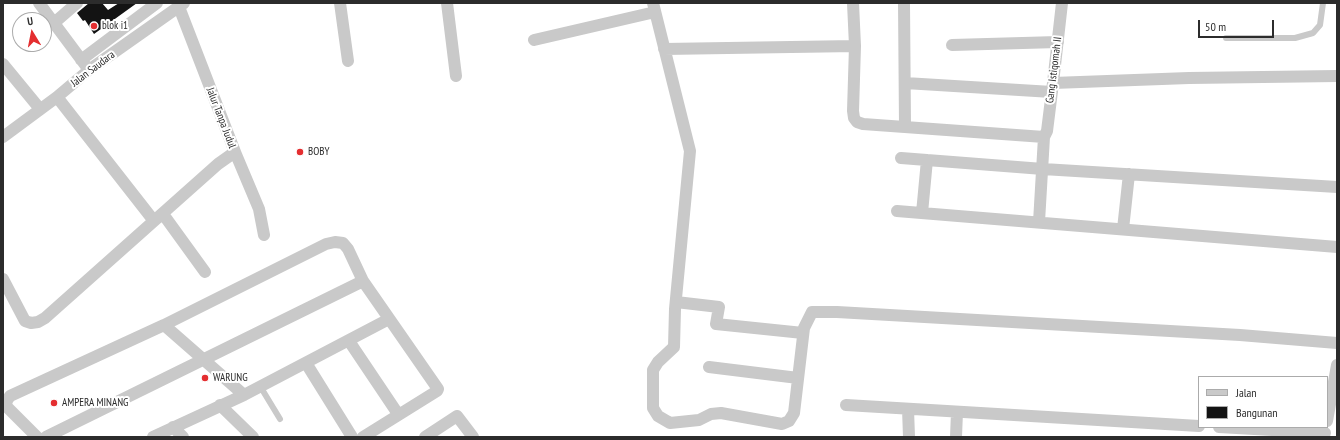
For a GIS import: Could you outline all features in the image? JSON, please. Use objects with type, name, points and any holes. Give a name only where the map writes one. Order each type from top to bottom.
[{"type":"street","points":[[39,3],[89,70]]},
{"type":"street","points":[[54,22],[77,3]]},
{"type":"street","points":[[81,60],[158,3]]},
{"type":"street","points":[[340,3],[348,61]]},
{"type":"street","points":[[447,3],[456,76]]},
{"type":"street","points":[[853,3],[855,46],[854,118],[857,122],[863,124],[1044,137]]},
{"type":"street","points":[[904,3],[905,126]]},
{"type":"street","name":"Gang Istiqomah II","points":[[1039,222],[1044,137],[1047,130],[1053,88],[1062,3]]},
{"type":"street","name":"Jalan Saudara","points":[[3,137],[57,97],[89,70],[181,5]]},
{"type":"street","name":"Jalur Tanpa Judul","points":[[3,279],[25,321],[31,323],[38,322],[45,318],[218,164],[235,152],[181,5]]},
{"type":"street","points":[[534,40],[654,8],[690,151],[676,302],[674,347],[658,362],[653,370],[652,408],[658,416],[670,422],[699,420],[711,414],[721,413],[782,424],[789,420],[794,413],[804,328],[812,312],[837,312],[1240,335],[1337,343]]},
{"type":"street","points":[[952,45],[1058,42]]},
{"type":"street","points":[[664,49],[855,46]]},
{"type":"street","points":[[3,64],[40,109]]},
{"type":"street","points":[[905,83],[1053,88],[1196,78],[1337,76]]},
{"type":"street","points":[[57,97],[205,272]]},
{"type":"street","points":[[235,152],[259,210],[264,235]]},
{"type":"street","points":[[902,158],[1043,169],[1337,187]]},
{"type":"street","points":[[922,213],[928,160]]},
{"type":"street","points":[[1123,229],[1129,174]]},
{"type":"street","points":[[897,211],[1337,247]]},
{"type":"street","points":[[37,437],[8,407],[6,402],[10,396],[164,325],[326,244],[335,242],[343,243],[348,249],[363,281],[438,389],[363,437]]},
{"type":"street","points":[[46,437],[363,281]]},
{"type":"street","points":[[676,302],[719,307],[716,324],[804,333]]},
{"type":"street","points":[[153,437],[244,395],[389,320]]},
{"type":"street","points":[[164,325],[244,395]]},
{"type":"street","points":[[349,341],[398,414]]},
{"type":"street","points":[[306,363],[352,437]]},
{"type":"street","points":[[1328,418],[1337,365]]},
{"type":"street","points":[[709,367],[798,378]]},
{"type":"street","points":[[220,405],[253,437]]},
{"type":"street","points":[[846,405],[908,410],[1198,426]]},
{"type":"street","points":[[908,410],[909,437]]},
{"type":"street","points":[[956,437],[957,412]]},
{"type":"street","points":[[425,437],[457,416],[473,437]]},
{"type":"street","points":[[173,427],[183,437]]},
{"type":"street","points":[[1255,428],[1326,430]]},
{"type":"lane","points":[[1226,38],[1295,38],[1313,34],[1320,25],[1323,3]]},
{"type":"lane","points":[[260,386],[280,419]]},
{"type":"building","points":[[89,3],[102,3],[108,10],[119,3],[137,3],[94,34],[85,20],[83,21],[77,13]]},
{"type":"place","name":"blok i1","points":[[94,26]]},
{"type":"place","name":"BOBY","points":[[300,152]]},
{"type":"place","name":"WARUNG","points":[[205,378]]},
{"type":"place","name":"AMPERA MINANG","points":[[54,403]]}]
